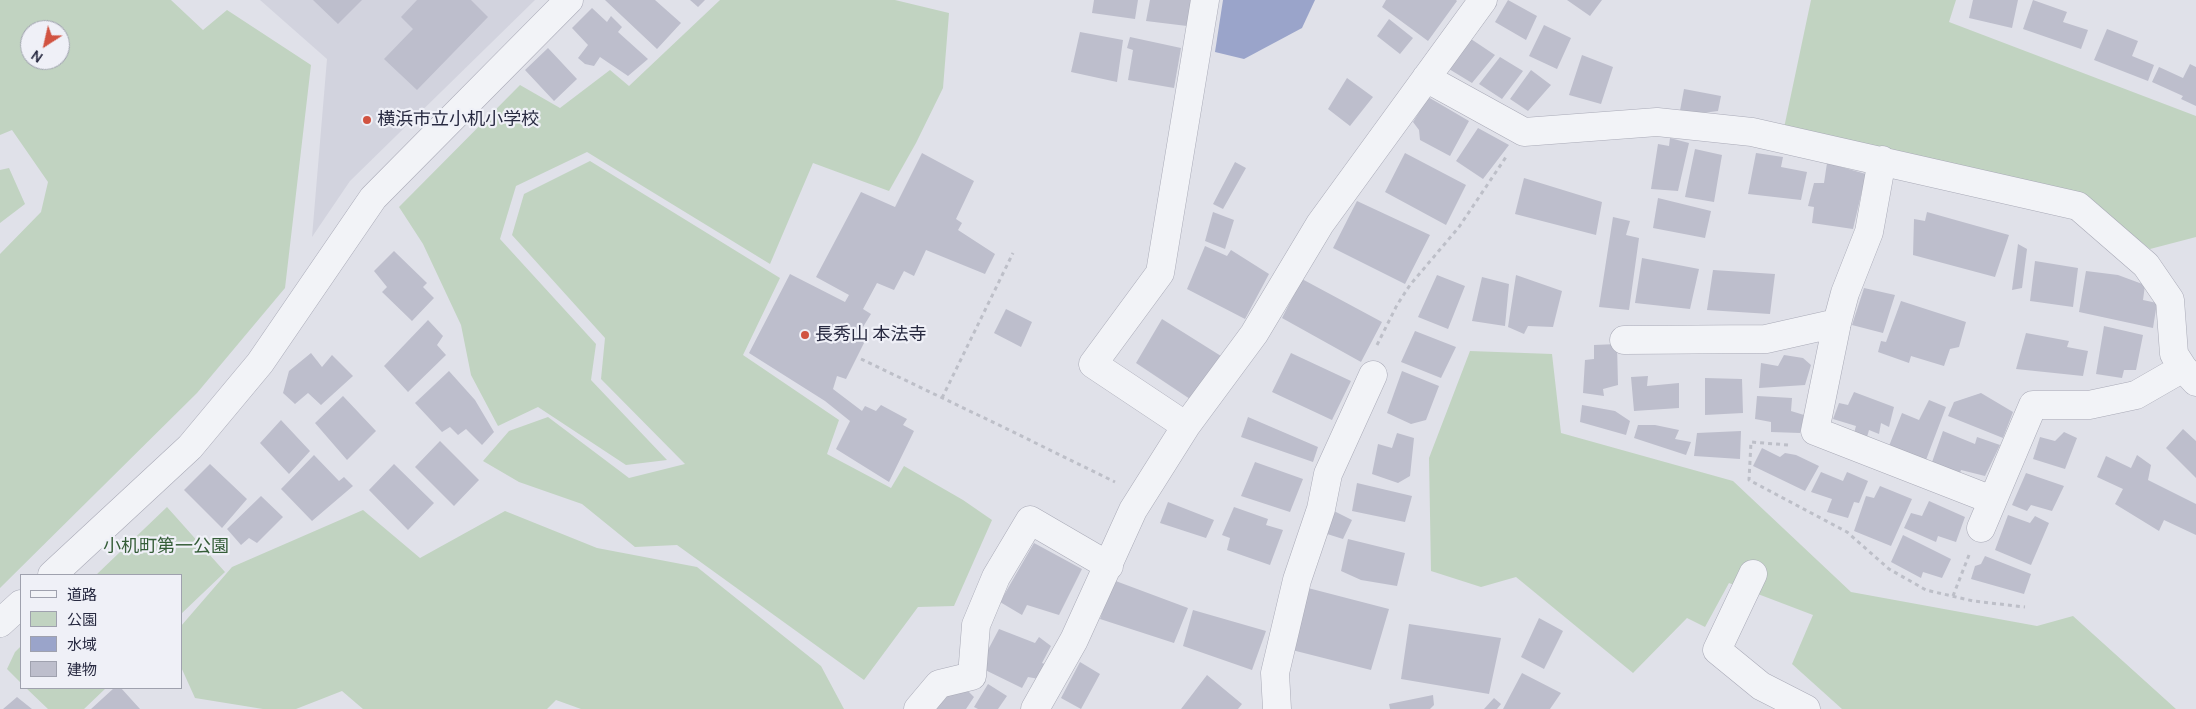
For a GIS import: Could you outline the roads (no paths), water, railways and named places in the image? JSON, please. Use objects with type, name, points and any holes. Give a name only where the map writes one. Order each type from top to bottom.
[{"type":"street","points":[[53,574],[190,448],[260,363],[372,198],[568,0]]},
{"type":"street","points":[[1186,426],[1093,364],[1160,273],[1205,0]]},
{"type":"street","points":[[1040,708],[1109,566],[1133,510],[1186,426],[1254,334],[1320,224],[1483,0]]},
{"type":"street","points":[[1426,78],[1524,132],[1657,122],[1752,132],[2078,206],[2146,265],[2170,300],[2174,354],[2189,375],[2136,395],[2089,405],[2033,405],[1980,528]]},
{"type":"street","points":[[1882,160],[1869,232],[1845,293],[1836,323],[1816,431],[1992,500]]},
{"type":"street","points":[[1624,340],[1766,339],[1836,323]]},
{"type":"street","points":[[1277,709],[1275,673],[1298,580],[1321,509],[1328,474],[1352,426],[1373,375]]},
{"type":"street","points":[[918,709],[939,684],[972,676],[976,625],[996,576],[1030,520],[1109,566]]},
{"type":"street","points":[[1753,574],[1717,650],[1761,686],[1806,709]]},
{"type":"street","points":[[0,623],[20,605]]},
{"type":"water","points":[[1223,0],[1315,0],[1302,28],[1244,59],[1215,52]]},
{"type":"place","name":"横浜市立小机小学校","points":[[367,120]]},
{"type":"place","name":"長秀山 本法寺","points":[[805,335]]},
{"type":"park label","name":"小机町第一公園","points":[[166,547]]}]
